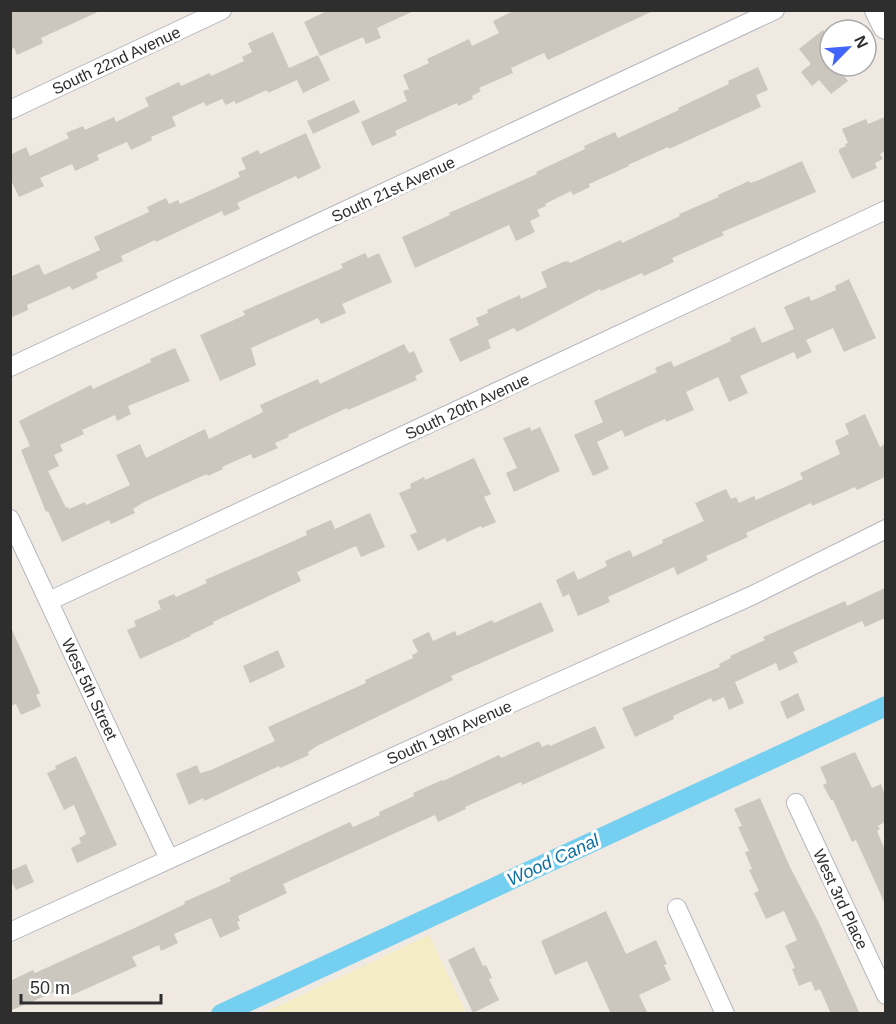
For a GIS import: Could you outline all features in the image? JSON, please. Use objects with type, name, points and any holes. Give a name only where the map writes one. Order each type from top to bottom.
[{"type":"street","name":"South 22nd Avenue","points":[[10,110],[222,10]]},
{"type":"street","name":"South 21st Avenue","points":[[10,367],[775,10]]},
{"type":"street","points":[[878,10],[885,26]]},
{"type":"street","name":"South 20th Avenue","points":[[49,601],[885,210]]},
{"type":"street","name":"West 5th Street","points":[[10,519],[169,859]]},
{"type":"street","name":"South 19th Avenue","points":[[10,932],[751,596],[885,529]]},
{"type":"street","name":"West 3rd Place","points":[[796,803],[885,995]]},
{"type":"street","points":[[677,908],[725,1014]]},
{"type":"sand","points":[[429,935],[466,1013],[263,1013]]},
{"type":"building","points":[[10,10],[102,10],[41,38],[43,43],[17,55],[14,48],[10,50]]},
{"type":"building","points":[[329,10],[416,10],[377,28],[381,38],[366,44],[363,37],[320,56],[304,22]]},
{"type":"building","points":[[515,10],[655,10],[548,60],[544,53],[511,68],[513,73],[479,88],[481,91],[472,96],[473,99],[458,106],[457,103],[395,131],[397,135],[372,146],[361,122],[407,101],[403,91],[409,89],[403,75],[429,63],[427,59],[469,39],[472,46],[499,33],[493,21]]},
{"type":"building","points":[[273,32],[289,68],[318,55],[330,80],[303,93],[297,80],[236,104],[234,101],[226,105],[222,99],[206,106],[204,102],[172,117],[176,126],[151,137],[152,140],[131,150],[127,142],[97,155],[99,160],[75,171],[72,164],[40,178],[44,186],[19,197],[10,178],[10,155],[26,147],[30,156],[69,138],[66,133],[83,126],[85,130],[114,117],[116,122],[149,106],[145,98],[179,82],[181,86],[244,61],[242,57],[252,52],[248,43]]},
{"type":"building","points":[[818,34],[818,78],[846,78],[848,81],[831,94],[819,80],[812,86],[801,72],[811,64],[799,49]]},
{"type":"building","points":[[758,67],[768,90],[756,95],[761,107],[628,165],[589,184],[590,187],[573,195],[571,191],[545,204],[546,206],[537,210],[540,216],[530,221],[535,232],[516,241],[509,225],[415,268],[402,237],[450,215],[449,213],[537,174],[536,172],[585,149],[584,146],[615,132],[618,138],[679,110],[678,108],[729,84],[728,81]]},
{"type":"building","points":[[354,100],[360,112],[313,134],[307,121]]},
{"type":"building","points":[[885,117],[885,151],[880,154],[883,159],[875,163],[877,168],[852,179],[839,152],[839,149],[848,143],[842,129],[866,119],[868,124]]},
{"type":"building","points":[[306,133],[321,168],[298,179],[296,176],[237,203],[240,209],[224,216],[222,211],[121,256],[123,261],[96,273],[98,278],[72,290],[70,286],[27,305],[28,310],[10,318],[10,277],[39,264],[44,275],[100,250],[94,237],[149,212],[147,207],[166,198],[169,204],[178,200],[180,204],[240,177],[238,172],[246,169],[241,158],[258,150],[260,154]]},
{"type":"building","points":[[802,161],[816,192],[722,232],[724,235],[672,258],[674,262],[644,276],[642,273],[601,291],[600,289],[517,332],[514,328],[488,340],[491,348],[460,362],[449,339],[479,325],[476,318],[488,313],[487,310],[520,295],[521,299],[547,287],[541,272],[563,262],[570,263],[621,240],[622,243],[719,197],[718,195]]},
{"type":"building","points":[[365,253],[368,258],[379,253],[392,282],[342,304],[346,313],[321,324],[318,318],[251,348],[256,365],[220,381],[200,335],[245,315],[243,311],[343,268],[341,264]]},
{"type":"building","points":[[849,279],[876,338],[844,352],[833,328],[806,340],[812,352],[797,359],[794,352],[740,376],[748,393],[729,402],[718,377],[686,392],[694,410],[666,422],[665,419],[625,437],[622,430],[597,442],[609,469],[593,476],[574,435],[603,422],[594,401],[657,372],[655,368],[671,361],[674,367],[731,341],[730,338],[755,327],[762,343],[794,329],[784,307],[809,296],[811,301],[836,290],[835,286]]},
{"type":"building","points":[[404,344],[409,353],[414,351],[423,372],[415,376],[417,380],[288,435],[289,437],[275,443],[278,448],[253,459],[251,454],[208,476],[207,474],[144,502],[133,509],[135,513],[111,524],[109,520],[62,542],[48,511],[46,512],[21,450],[30,446],[19,421],[91,385],[93,389],[151,362],[150,359],[175,348],[190,381],[128,406],[131,414],[117,421],[115,415],[82,430],[84,434],[60,445],[63,451],[54,455],[59,466],[48,471],[66,508],[69,509],[85,502],[86,505],[130,485],[116,455],[140,444],[146,458],[205,429],[209,439],[263,412],[260,405],[318,379],[320,384]]},
{"type":"building","points":[[865,414],[880,447],[885,444],[885,477],[812,506],[811,503],[746,533],[748,537],[706,556],[708,560],[677,575],[674,567],[608,597],[610,602],[578,616],[569,594],[563,597],[556,580],[574,571],[578,580],[607,566],[605,561],[630,550],[633,557],[663,543],[662,540],[704,521],[695,503],[726,489],[731,499],[736,497],[739,503],[754,496],[756,500],[803,479],[800,473],[840,454],[835,441],[849,434],[845,424]]},
{"type":"building","points":[[530,427],[531,431],[540,427],[560,471],[514,492],[506,473],[517,468],[503,438]]},
{"type":"building","points":[[474,458],[491,494],[484,497],[496,522],[482,528],[481,526],[447,542],[445,538],[418,551],[410,535],[417,532],[399,493],[411,488],[410,484],[424,477],[425,480]]},
{"type":"building","points":[[370,513],[385,547],[361,557],[356,546],[297,572],[301,581],[140,659],[127,630],[136,626],[134,621],[161,609],[158,601],[174,594],[176,597],[207,583],[205,580],[307,535],[306,531],[331,520],[335,529]]},
{"type":"building","points":[[885,588],[885,618],[865,627],[862,621],[793,652],[798,662],[779,671],[776,663],[735,682],[744,703],[729,710],[724,697],[713,702],[711,698],[635,737],[622,708],[720,667],[719,664],[731,658],[730,656],[765,640],[763,637],[845,601],[847,606]]},
{"type":"building","points":[[541,602],[554,631],[451,676],[453,680],[317,746],[308,752],[309,755],[280,768],[279,766],[204,801],[203,798],[189,805],[176,774],[197,765],[200,773],[211,770],[275,741],[268,727],[366,683],[365,680],[413,658],[412,655],[418,652],[412,640],[429,632],[433,641],[455,631],[457,636],[492,620],[494,623]]},
{"type":"building","points":[[10,625],[40,693],[36,695],[41,706],[21,715],[16,704],[10,706]]},
{"type":"building","points":[[278,650],[285,667],[250,683],[243,666]]},
{"type":"building","points":[[798,693],[805,710],[787,719],[780,702]]},
{"type":"building","points":[[595,726],[605,748],[522,785],[521,782],[438,822],[435,815],[283,884],[287,893],[238,916],[240,921],[237,922],[240,929],[220,938],[211,918],[174,934],[178,943],[161,951],[159,945],[132,957],[137,966],[70,996],[66,987],[10,1011],[10,981],[33,970],[35,973],[139,926],[231,881],[229,878],[350,822],[353,827],[380,815],[379,812],[414,796],[413,793],[499,755],[501,758],[539,741],[542,747],[549,744],[550,746]]},
{"type":"building","points":[[855,752],[872,788],[881,784],[885,795],[885,822],[878,826],[880,829],[877,831],[885,850],[885,904],[856,840],[852,842],[833,800],[823,785],[827,783],[820,767]]},
{"type":"building","points":[[76,756],[117,845],[77,863],[71,848],[81,843],[79,838],[86,834],[74,805],[64,810],[47,773],[56,769],[55,766]]},
{"type":"building","points":[[760,798],[789,865],[819,923],[860,1014],[831,1014],[820,989],[815,991],[811,981],[799,986],[792,969],[795,968],[785,946],[797,940],[784,911],[766,919],[754,893],[759,891],[749,870],[752,869],[745,852],[749,851],[738,827],[742,826],[734,809]]},
{"type":"building","points":[[26,864],[34,882],[16,890],[10,879],[10,871]]},
{"type":"building","points":[[606,911],[626,954],[656,940],[667,964],[664,965],[671,980],[639,995],[648,1014],[611,1014],[587,961],[555,975],[541,941]]},
{"type":"building","points":[[474,947],[483,966],[486,965],[492,978],[489,979],[499,1000],[473,1013],[448,960]]},
{"type":"waterway","name":"Wood Canal","points":[[221,1014],[886,706]]}]
